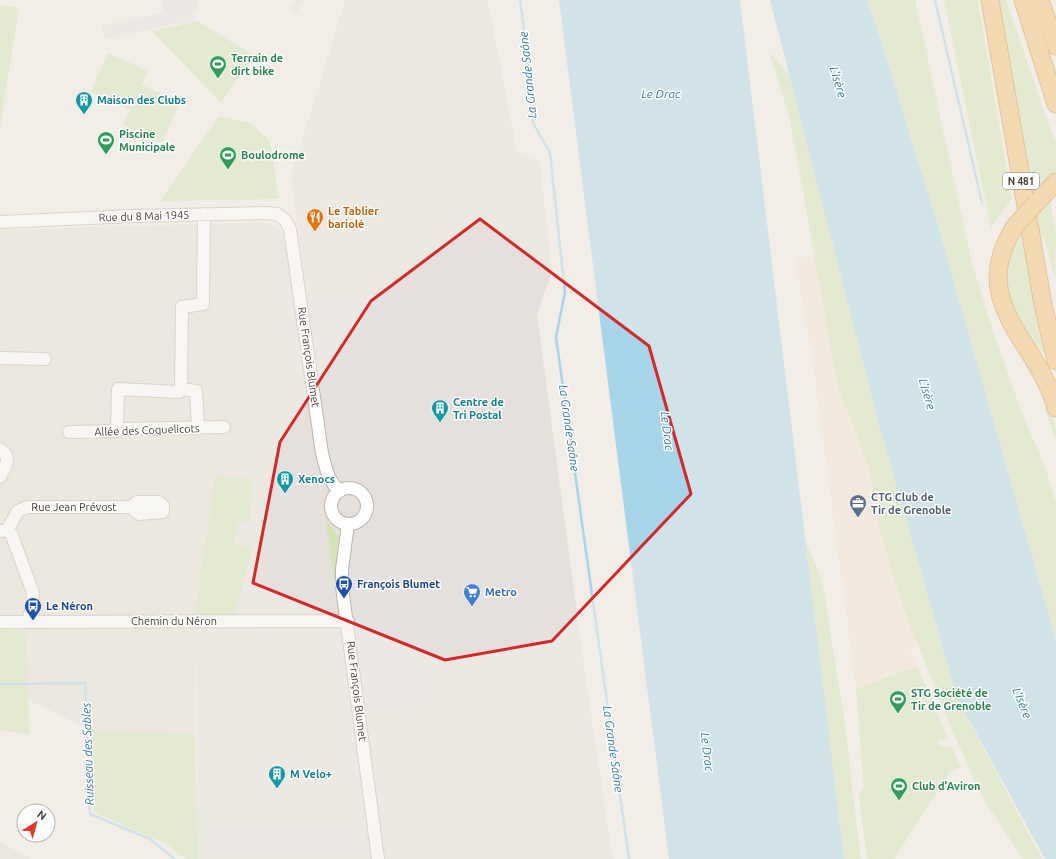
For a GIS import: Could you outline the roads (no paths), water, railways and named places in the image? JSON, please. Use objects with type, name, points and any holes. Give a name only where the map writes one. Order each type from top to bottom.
[{"type":"highway","name":"N 481","points":[[990,0],[1043,304],[1056,362]]},
{"type":"highway","points":[[1023,0],[1056,104]]},
{"type":"highway","points":[[1040,0],[1056,46]]},
{"type":"highway","points":[[1056,182],[1015,226],[1006,240],[999,259],[997,272],[1000,294],[1009,318],[1044,378],[1056,408]]},
{"type":"street","name":"Rue du 8 Mai 1945","points":[[0,222],[266,213],[277,214],[285,220]]},
{"type":"street","points":[[181,390],[182,307],[203,304],[204,214]]},
{"type":"street","name":"Rue François Blumet","points":[[285,220],[290,229],[297,271],[322,453],[325,466],[335,487],[340,491]]},
{"type":"street","points":[[0,358],[45,359]]},
{"type":"street","points":[[117,431],[118,389],[179,392],[181,390],[196,390],[198,427]]},
{"type":"street","name":"Allée des Coquelicots","points":[[69,432],[117,431],[120,429],[224,427]]},
{"type":"street","points":[[0,449],[7,456],[8,462],[0,477]]},
{"type":"street","points":[[350,489],[361,494],[366,501],[367,506],[364,516],[357,522],[348,524],[337,519],[332,509],[333,499],[340,491],[350,489]]},
{"type":"street","name":"Rue Jean Prévost","points":[[28,621],[32,607],[33,594],[11,533],[3,531],[18,510],[27,507],[131,507]]},
{"type":"street","name":"Rue François Blumet","points":[[348,524],[342,569],[342,587],[348,621],[378,859]]},
{"type":"street","name":"Chemin du Néron","points":[[0,622],[348,621]]},
{"type":"water","name":"Le Drac","points":[[559,0],[740,0],[844,859],[669,859]]},
{"type":"water","name":"L'Isère","points":[[770,0],[867,0],[878,31],[938,226],[1056,640],[1056,859],[1045,859],[957,698],[877,417]]},
{"type":"waterway","name":"La Grande Saône","points":[[520,0],[531,83],[533,123],[550,153],[565,292],[556,337],[629,859]]},
{"type":"waterway","points":[[935,0],[982,203]]},
{"type":"waterway","name":"Ruisseau des Sables","points":[[0,684],[85,683],[90,814],[150,839],[175,859]]},
{"type":"place","name":"Terrain de dirt bike","points":[[218,79]]},
{"type":"place","name":"Maison des Clubs","points":[[84,115]]},
{"type":"place","name":"Piscine Municipale","points":[[106,155]]},
{"type":"place","name":"Boulodrome","points":[[228,170]]},
{"type":"place","name":"Le Tablier bariolé","points":[[315,232]]},
{"type":"place","name":"Centre de Tri Postal","points":[[440,423]]},
{"type":"place","name":"Xenocs","points":[[285,494]]},
{"type":"place","name":"CTG Club de Tir de Grenoble","points":[[858,518]]},
{"type":"place","name":"François Blumet","points":[[344,599]]},
{"type":"place","name":"Metro","points":[[472,607]]},
{"type":"place","name":"Le Néron","points":[[33,621]]},
{"type":"place","name":"STG Société de Tir de Grenoble","points":[[898,714]]},
{"type":"place","name":"M Velo+","points":[[277,789]]},
{"type":"place","name":"Club d'Aviron","points":[[899,801]]}]
